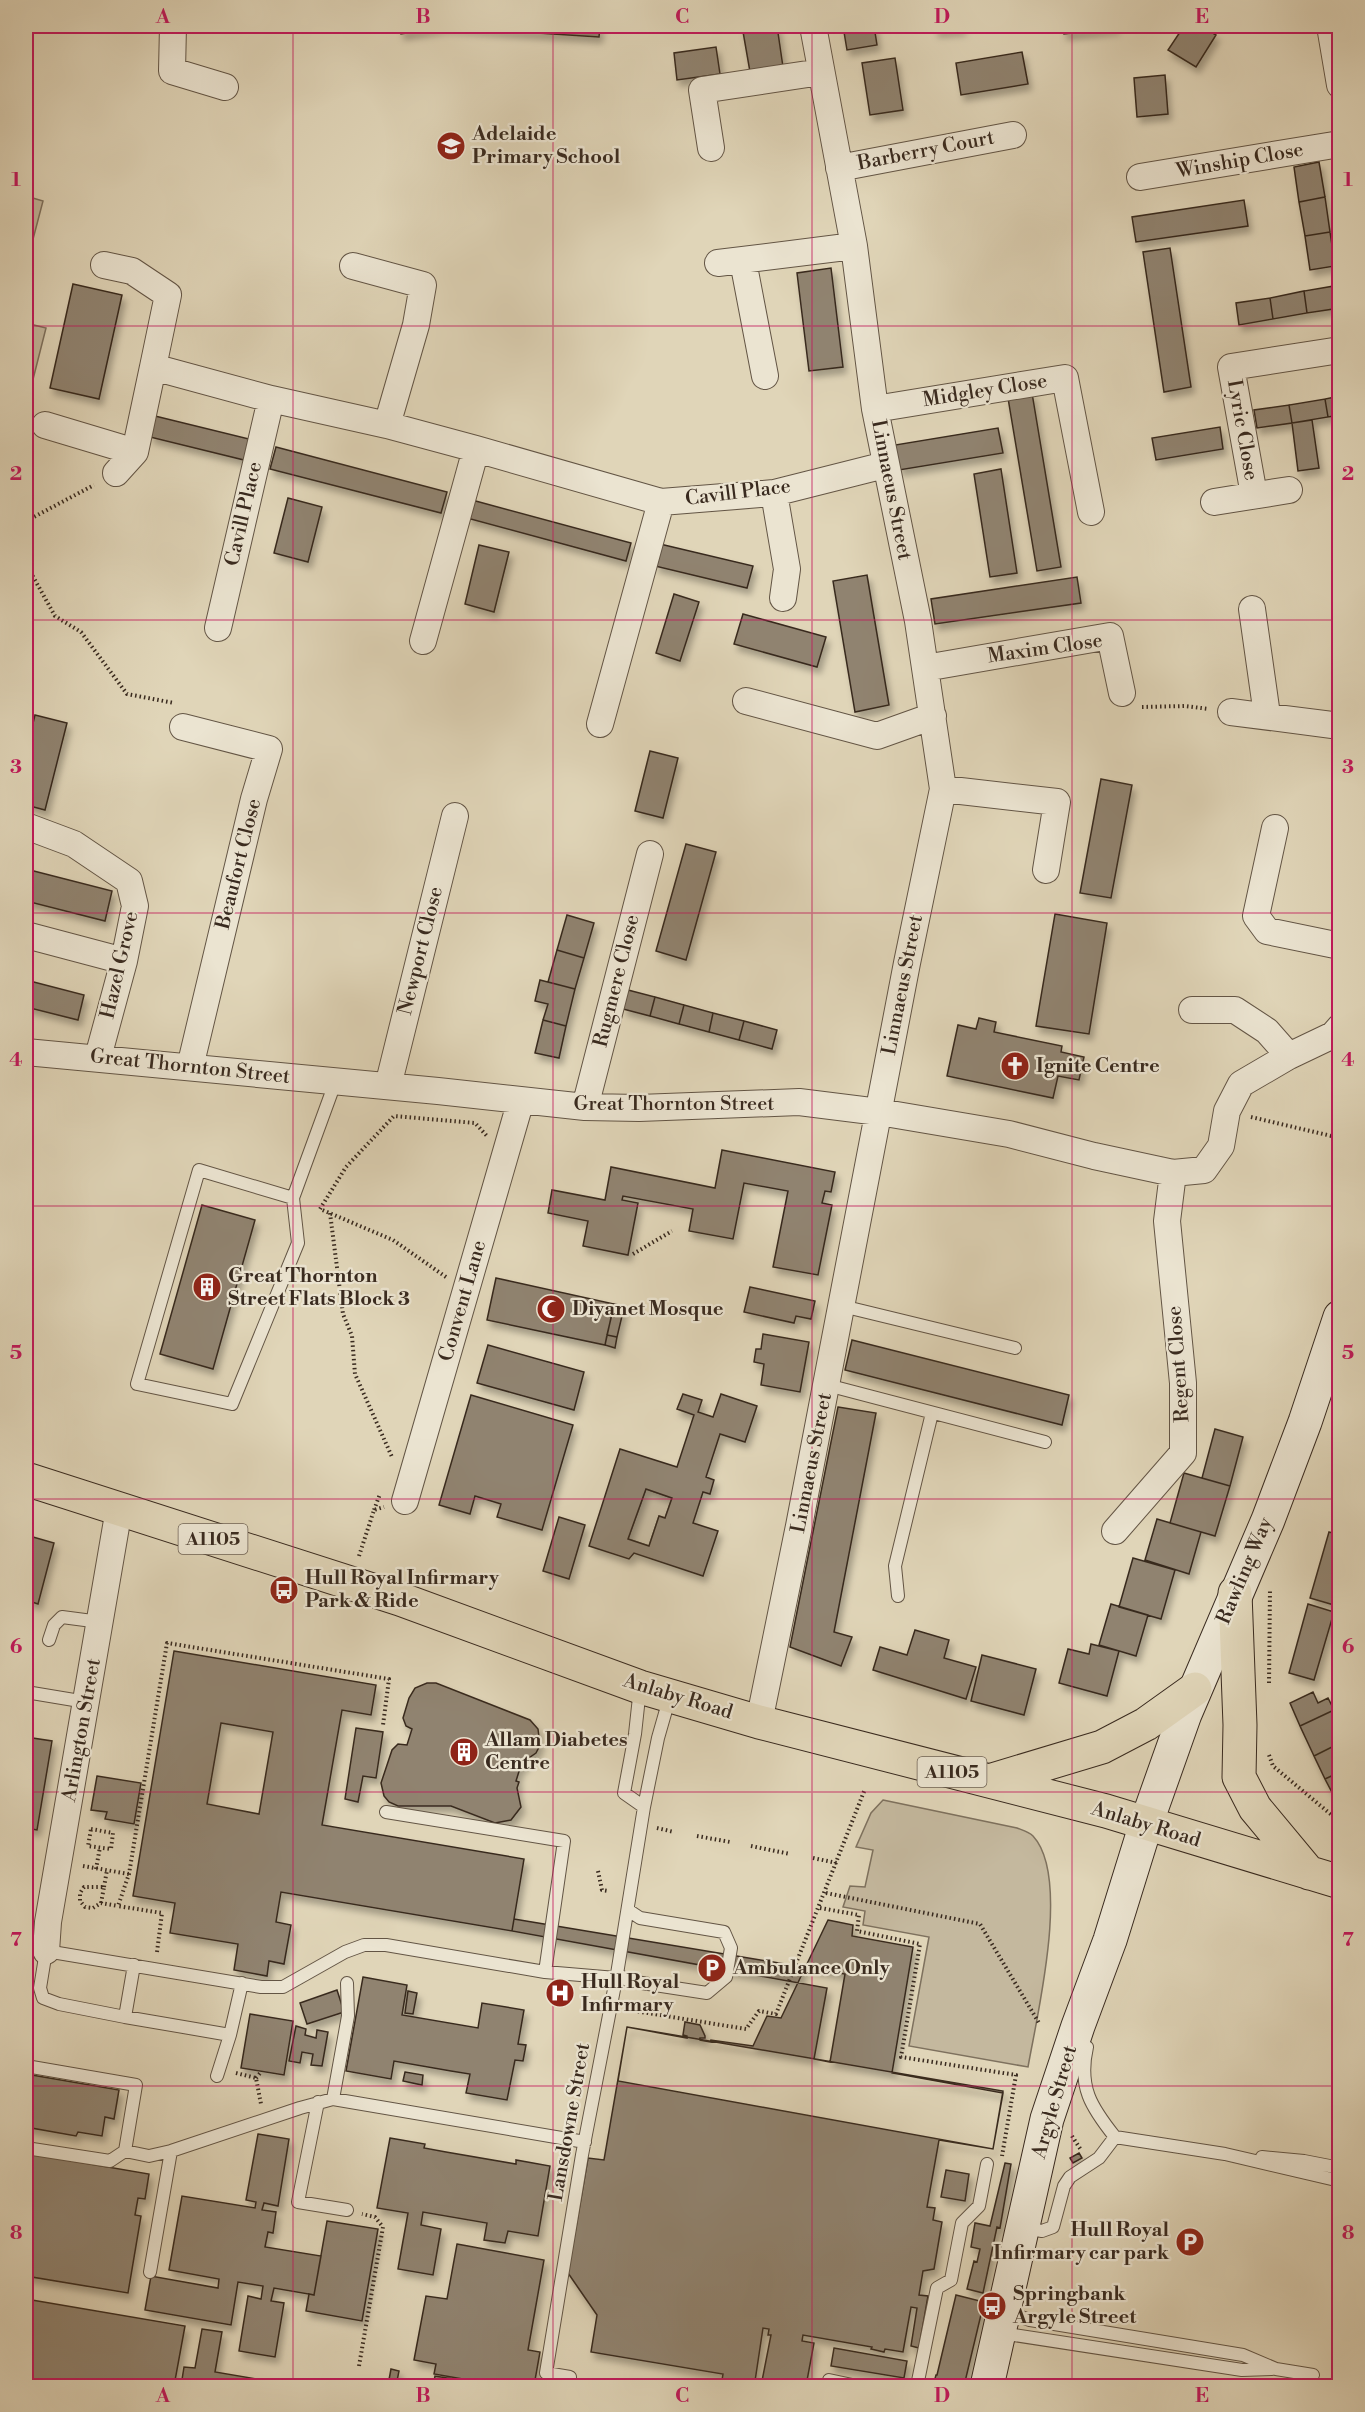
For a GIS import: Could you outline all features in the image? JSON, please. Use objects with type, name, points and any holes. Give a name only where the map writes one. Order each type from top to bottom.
[{"type":"main road","name":"Anlaby Road","points":[[26,1479],[351,1583],[655,1691],[759,1722],[1146,1824],[1324,1878]]},
{"type":"main road","points":[[1235,1593],[1240,1725],[1239,1777],[1255,1808],[1324,1878]]},
{"type":"main road","points":[[988,1782],[1102,1747],[1146,1724],[1195,1689]]},
{"type":"street","points":[[173,26],[172,71],[225,87]]},
{"type":"street","name":"Linnaeus Street","points":[[759,1722],[944,789],[918,621],[875,409],[854,246],[813,26]]},
{"type":"street","points":[[1330,26],[1340,85]]},
{"type":"street","points":[[711,148],[702,90],[821,72]]},
{"type":"street","name":"Barberry Court","points":[[839,168],[1013,135]]},
{"type":"street","name":"Winship Close","points":[[1140,177],[1340,144]]},
{"type":"street","points":[[765,376],[730,262],[854,246]]},
{"type":"street","points":[[104,265],[132,271],[168,295],[135,452],[116,473]]},
{"type":"street","points":[[353,266],[423,285],[416,324],[387,425]]},
{"type":"street","name":"Lyric Close","points":[[1254,495],[1231,368],[1340,350]]},
{"type":"street","name":"Cavill Place","points":[[153,367],[271,399],[387,425],[661,502],[774,493],[885,465]]},
{"type":"street","name":"Midgley Close","points":[[875,409],[1065,378],[1091,512]]},
{"type":"street","name":"Cavill Place","points":[[218,628],[271,399]]},
{"type":"street","points":[[45,425],[135,452]]},
{"type":"street","points":[[423,641],[476,449]]},
{"type":"street","name":"Lyric Close","points":[[1214,502],[1289,490]]},
{"type":"street","points":[[774,493],[787,569],[783,598]]},
{"type":"street","name":"Cavill Place","points":[[600,724],[661,502]]},
{"type":"street","points":[[1252,609],[1267,715]]},
{"type":"street","name":"Maxim Close","points":[[925,668],[1110,636],[1122,693]]},
{"type":"street","points":[[746,701],[877,736],[933,716]]},
{"type":"street","points":[[1231,712],[1340,726]]},
{"type":"street","name":"Beaufort Close","points":[[190,1067],[254,799],[269,749],[193,730]]},
{"type":"street","points":[[944,789],[1058,802],[1046,870]]},
{"type":"street","name":"Newport Close","points":[[388,1086],[455,816]]},
{"type":"street","name":"Hazel Grove","points":[[26,826],[74,844],[129,881],[135,906],[124,961],[98,1058]]},
{"type":"street","points":[[1275,828],[1257,916],[1267,931],[1340,946]]},
{"type":"street","name":"Rugmere Close","points":[[585,1107],[650,854]]},
{"type":"street","points":[[26,934],[124,961]]},
{"type":"street","points":[[1192,1010],[1235,1010],[1267,1031],[1289,1056]]},
{"type":"street","name":"Great Thornton Street","points":[[26,1052],[585,1107],[639,1108],[799,1102],[879,1112],[1009,1134],[1173,1173],[1204,1170],[1221,1146],[1227,1111],[1241,1084],[1289,1056],[1333,1035],[1340,1027]]},
{"type":"street","name":"Convent Lane","points":[[405,1501],[521,1100]]},
{"type":"street","name":"Regent Close","points":[[1115,1531],[1183,1453],[1183,1383],[1167,1221],[1173,1173]]},
{"type":"street","name":"Rawling Way","points":[[1146,1824],[1195,1689],[1268,1520],[1305,1422],[1340,1317]]},
{"type":"street","name":"Arlington Street","points":[[46,1951],[48,1922],[119,1509]]},
{"type":"street","name":"Argyle Street","points":[[987,2386],[1047,2119],[1110,1940],[1146,1824]]},
{"type":"lane","points":[[292,1198],[199,1170],[137,1384],[232,1404],[298,1243],[292,1198],[335,1083]]},
{"type":"lane","points":[[842,1306],[1015,1348]]},
{"type":"lane","points":[[827,1385],[1045,1442]]},
{"type":"lane","points":[[898,1596],[895,1566],[932,1413]]},
{"type":"lane","points":[[49,1640],[54,1625],[62,1617],[100,1622]]},
{"type":"lane","points":[[644,1807],[624,1793],[635,1734],[655,1691]]},
{"type":"lane","name":"Lansdowne Street","points":[[568,2386],[570,2377],[546,2373],[585,2142],[617,1976],[644,1807],[658,1738],[655,1691]]},
{"type":"lane","points":[[26,1692],[87,1702]]},
{"type":"lane","points":[[386,1812],[564,1841],[545,1972]]},
{"type":"lane","points":[[230,2035],[59,2004],[43,1998],[40,1988],[46,1951],[261,1987],[284,1987],[345,1952],[364,1945],[386,1945],[545,1972],[617,1976],[629,1981],[707,1993],[726,1977],[731,1948],[724,1932],[639,1918],[628,1910]]},
{"type":"lane","points":[[1110,1940],[1083,2061],[1086,2090],[1095,2112],[1115,2137],[1225,2154],[1304,2161],[1340,2168]]},
{"type":"lane","points":[[125,2017],[134,1965]]},
{"type":"lane","points":[[217,2076],[230,2035],[242,1983]]},
{"type":"lane","points":[[333,2099],[348,2016],[347,1983]]},
{"type":"lane","points":[[26,2066],[136,2085],[125,2151]]},
{"type":"lane","points":[[26,2148],[110,2161],[125,2151],[149,2156],[333,2099],[585,2142]]},
{"type":"lane","points":[[318,2102],[298,2202],[346,2210]]},
{"type":"lane","points":[[1023,2228],[1042,2230],[1053,2228],[1064,2186],[1070,2177],[1099,2158],[1115,2137]]},
{"type":"lane","points":[[150,2272],[171,2151]]},
{"type":"lane","points":[[1225,2154],[1340,2181]]},
{"type":"lane","points":[[917,2386],[937,2288],[951,2280],[962,2223],[979,2206],[989,2160]]},
{"type":"lane","points":[[1003,2322],[1030,2320],[1244,2355],[1276,2369]]},
{"type":"lane","points":[[1003,2322],[1242,2370],[1276,2369],[1312,2375]]},
{"type":"lane","points":[[829,2380],[857,2386]]},
{"type":"path","points":[[26,540],[28,519],[116,473]]},
{"type":"path","points":[[26,564],[55,616],[81,632],[127,694],[189,707],[193,730]]},
{"type":"path","points":[[1122,693],[1136,708],[1185,706],[1231,712]]},
{"type":"path","points":[[1227,1111],[1340,1138]]},
{"type":"path","points":[[452,1268],[449,1279],[393,1240],[320,1209],[346,1167],[394,1116],[475,1123],[490,1140]]},
{"type":"path","points":[[330,1213],[343,1314],[352,1336],[355,1374],[392,1458]]},
{"type":"path","points":[[633,1254],[672,1231]]},
{"type":"path","points":[[351,1583],[374,1510],[405,1501]]},
{"type":"path","points":[[118,1906],[129,1874],[167,1643],[389,1679],[383,1725]]},
{"type":"path","points":[[624,2009],[746,2029],[759,2011],[776,2014],[826,1893],[865,1789]]},
{"type":"path","points":[[652,1827],[674,1832]]},
{"type":"path","points":[[91,1829],[113,1833],[111,1849],[100,1847],[88,1846],[91,1829]]},
{"type":"path","points":[[697,1836],[730,1842]]},
{"type":"path","points":[[751,1846],[790,1854]]},
{"type":"path","points":[[96,1869],[100,1847]]},
{"type":"path","points":[[813,1858],[837,1863]]},
{"type":"path","points":[[83,1866],[129,1874]]},
{"type":"path","points":[[101,1903],[107,1870]]},
{"type":"path","points":[[598,1871],[602,1890],[608,1891]]},
{"type":"path","points":[[104,1887],[84,1887],[80,1893],[80,1901],[85,1906],[93,1908],[101,1903],[162,1913],[158,1940]]},
{"type":"path","points":[[826,1893],[980,1924],[1040,2023]]},
{"type":"path","points":[[819,1908],[859,1915],[857,1931],[920,1944],[901,2057],[1016,2075],[1002,2158],[989,2160]]},
{"type":"path","points":[[256,2078],[261,2072]]},
{"type":"path","points":[[217,2076],[235,2073],[256,2078]]},
{"type":"path","points":[[256,2078],[261,2104]]},
{"type":"path","points":[[346,2210],[375,2217],[383,2227],[358,2366]]},
{"type":"shaded area","points":[[26,196],[43,201],[26,266]]},
{"type":"shaded area","points":[[26,323],[46,328],[26,407]]},
{"type":"shaded area","points":[[646,1489],[672,1498],[665,1518],[659,1516],[649,1546],[628,1539]]},
{"type":"shaded area","points":[[883,1800],[1017,1828],[1033,1836],[1044,1856],[1050,1882],[1048,1947],[1044,1982],[1028,2067],[909,2046],[929,1937],[863,1925],[865,1911],[843,1907],[850,1886],[865,1887],[873,1850],[856,1847],[871,1813]]},
{"type":"building","points":[[400,26],[600,26],[599,37],[444,27],[401,34]]},
{"type":"building","points":[[742,26],[777,26],[783,67],[750,72]]},
{"type":"building","points":[[843,26],[874,26],[877,45],[847,50]]},
{"type":"building","points":[[935,26],[962,26],[962,29],[935,31]]},
{"type":"building","points":[[1063,26],[1116,26],[1116,28],[1064,34]]},
{"type":"building","points":[[1184,26],[1201,26],[1216,35],[1196,67],[1168,50]]},
{"type":"building","points":[[716,47],[720,74],[677,80],[674,53]]},
{"type":"building","points":[[1022,52],[1028,84],[961,95],[956,63]]},
{"type":"building","points":[[895,58],[903,110],[870,115],[862,63]]},
{"type":"building","points":[[1165,75],[1168,114],[1137,117],[1134,78]]},
{"type":"building","points":[[1319,162],[1325,197],[1299,202],[1294,167]]},
{"type":"building","points":[[1325,197],[1330,232],[1305,236],[1299,202]]},
{"type":"building","points":[[1244,200],[1248,226],[1136,242],[1132,217]]},
{"type":"building","points":[[1330,232],[1335,266],[1310,270],[1305,236]]},
{"type":"building","points":[[1170,248],[1191,387],[1164,392],[1143,252]]},
{"type":"building","points":[[831,268],[843,367],[809,371],[797,273]]},
{"type":"building","points":[[73,284],[122,295],[99,399],[50,388]]},
{"type":"building","points":[[1340,285],[1340,308],[1307,313],[1304,291]]},
{"type":"building","points":[[1304,291],[1307,313],[1273,319],[1270,298]]},
{"type":"building","points":[[1270,298],[1273,319],[1239,325],[1236,303]]},
{"type":"building","points":[[1032,393],[1061,567],[1037,571],[1008,398]]},
{"type":"building","points":[[1340,396],[1340,415],[1328,417],[1325,399]]},
{"type":"building","points":[[1325,399],[1328,417],[1292,423],[1289,405]]},
{"type":"building","points":[[1289,405],[1292,423],[1257,428],[1254,410]]},
{"type":"building","points":[[155,416],[249,439],[244,460],[150,437]]},
{"type":"building","points":[[1312,420],[1319,468],[1298,471],[1292,423]]},
{"type":"building","points":[[1220,427],[1223,449],[1156,460],[1152,438]]},
{"type":"building","points":[[998,428],[1003,453],[899,470],[895,445]]},
{"type":"building","points":[[276,447],[447,492],[441,513],[270,469]]},
{"type":"building","points":[[1001,469],[1017,573],[990,577],[974,474]]},
{"type":"building","points":[[288,498],[322,507],[308,562],[274,553]]},
{"type":"building","points":[[472,500],[631,543],[626,561],[467,518]]},
{"type":"building","points":[[660,544],[753,566],[747,588],[655,566]]},
{"type":"building","points":[[479,545],[509,552],[494,612],[465,604]]},
{"type":"building","points":[[867,575],[889,705],[855,712],[833,581]]},
{"type":"building","points":[[1077,577],[1081,603],[935,624],[931,599]]},
{"type":"building","points":[[674,594],[699,602],[680,661],[656,653]]},
{"type":"building","points":[[743,614],[826,637],[817,667],[734,644]]},
{"type":"building","points":[[35,715],[67,723],[45,810],[26,805],[26,752]]},
{"type":"building","points":[[650,751],[678,758],[663,818],[635,811]]},
{"type":"building","points":[[1101,779],[1132,785],[1111,898],[1080,893]]},
{"type":"building","points":[[686,844],[716,852],[686,960],[656,951]]},
{"type":"building","points":[[26,869],[112,891],[105,921],[26,901]]},
{"type":"building","points":[[1055,914],[1107,923],[1089,1034],[1036,1026]]},
{"type":"building","points":[[567,915],[594,923],[584,958],[557,950]]},
{"type":"building","points":[[557,950],[584,958],[575,989],[548,982]]},
{"type":"building","points":[[26,980],[84,995],[78,1020],[26,1007]]},
{"type":"building","points":[[540,980],[575,989],[566,1026],[543,1020],[548,1004],[535,1001]]},
{"type":"building","points":[[628,990],[655,997],[650,1016],[623,1009]]},
{"type":"building","points":[[655,997],[684,1005],[679,1024],[650,1016]]},
{"type":"building","points":[[684,1005],[713,1013],[709,1032],[679,1024]]},
{"type":"building","points":[[713,1013],[744,1021],[739,1040],[709,1032]]},
{"type":"building","name":"Ignite Centre","points":[[979,1018],[996,1022],[994,1032],[1062,1046],[1061,1052],[1084,1057],[1079,1080],[1058,1076],[1053,1098],[947,1076],[958,1025],[976,1029]]},
{"type":"building","points":[[543,1020],[566,1026],[559,1058],[535,1053]]},
{"type":"building","points":[[744,1021],[777,1030],[772,1049],[739,1040]]},
{"type":"building","points":[[722,1150],[835,1172],[831,1192],[825,1191],[822,1203],[832,1205],[818,1275],[773,1267],[788,1191],[744,1183],[733,1239],[689,1231],[693,1209],[623,1196],[622,1200],[638,1203],[628,1255],[583,1246],[588,1221],[548,1213],[552,1190],[605,1200],[611,1167],[715,1188]]},
{"type":"building","name":"Great Thornton Street Flats Block 3","points":[[202,1205],[255,1220],[213,1369],[160,1354]]},
{"type":"building","name":"Diyanet Mosque","points":[[496,1278],[614,1304],[605,1345],[487,1320]]},
{"type":"building","points":[[750,1287],[815,1301],[811,1319],[796,1316],[794,1323],[744,1312]]},
{"type":"building","points":[[614,1304],[624,1306],[622,1316],[612,1314]]},
{"type":"building","points":[[612,1314],[622,1316],[617,1337],[607,1335]]},
{"type":"building","points":[[763,1334],[809,1342],[800,1392],[761,1385],[764,1364],[754,1362],[756,1349],[761,1349]]},
{"type":"building","points":[[607,1335],[617,1337],[615,1348],[605,1345]]},
{"type":"building","points":[[852,1340],[1069,1395],[1062,1425],[845,1370]]},
{"type":"building","points":[[488,1345],[584,1372],[574,1410],[477,1383]]},
{"type":"building","points":[[683,1394],[702,1400],[698,1412],[713,1417],[721,1394],[757,1406],[745,1442],[720,1434],[706,1477],[714,1480],[710,1494],[703,1492],[693,1523],[718,1531],[703,1576],[634,1553],[629,1559],[589,1546],[620,1449],[677,1467],[694,1415],[677,1409]],"holes":[[[646,1489],[672,1498],[665,1518],[659,1516],[649,1546],[628,1539]]]},
{"type":"building","points":[[471,1395],[573,1425],[542,1530],[497,1517],[501,1504],[475,1496],[470,1514],[439,1505]]},
{"type":"building","points":[[838,1407],[876,1413],[834,1632],[852,1637],[841,1666],[790,1647]]},
{"type":"building","points":[[1215,1429],[1243,1437],[1230,1486],[1202,1478]]},
{"type":"building","points":[[1184,1473],[1230,1486],[1215,1536],[1170,1523]]},
{"type":"building","points":[[1340,1500],[1340,1520],[1334,1519]]},
{"type":"building","points":[[559,1517],[585,1525],[569,1579],[543,1571]]},
{"type":"building","points":[[1157,1519],[1201,1532],[1189,1574],[1145,1560]]},
{"type":"building","points":[[1329,1532],[1340,1535],[1340,1587],[1334,1605],[1310,1598]]},
{"type":"building","points":[[26,1535],[54,1543],[38,1604],[26,1600]]},
{"type":"building","points":[[1133,1558],[1175,1570],[1161,1619],[1119,1607]]},
{"type":"building","points":[[1111,1604],[1148,1615],[1136,1656],[1099,1645]]},
{"type":"building","points":[[1308,1604],[1334,1612],[1314,1680],[1289,1673]]},
{"type":"building","points":[[915,1630],[949,1640],[944,1658],[976,1667],[966,1699],[873,1670],[880,1647],[907,1655]]},
{"type":"building","points":[[1091,1644],[1119,1651],[1107,1696],[1059,1683],[1068,1649],[1089,1654]]},
{"type":"building","points":[[174,1651],[376,1685],[371,1715],[342,1710],[322,1825],[524,1859],[512,1931],[281,1892],[276,1922],[291,1925],[284,1964],[269,1961],[267,1976],[234,1970],[238,1944],[170,1933],[175,1903],[133,1896]],"holes":[[[221,1723],[273,1732],[259,1814],[207,1804]]]},
{"type":"building","points":[[982,1655],[1036,1669],[1024,1715],[971,1701]]},
{"type":"building","name":"Allam Diabetes Centre","points":[[427,1683],[436,1683],[530,1720],[538,1729],[540,1745],[536,1753],[526,1760],[524,1766],[521,1765],[516,1781],[519,1782],[517,1788],[521,1807],[511,1820],[495,1823],[451,1806],[398,1806],[389,1802],[384,1796],[381,1783],[392,1750],[398,1744],[407,1745],[412,1729],[406,1726],[403,1718],[409,1698],[415,1688]]},
{"type":"building","points":[[1313,1692],[1318,1703],[1328,1698],[1334,1710],[1300,1726],[1290,1703]]},
{"type":"building","points":[[1334,1710],[1340,1720],[1340,1743],[1314,1756],[1300,1726]]},
{"type":"building","points":[[356,1728],[383,1732],[376,1778],[363,1776],[358,1802],[345,1799]]},
{"type":"building","points":[[26,1737],[52,1741],[37,1830],[26,1828]]},
{"type":"building","points":[[1340,1743],[1340,1772],[1325,1779],[1314,1756]]},
{"type":"building","points":[[1340,1772],[1340,1798],[1336,1800],[1325,1779]]},
{"type":"building","points":[[97,1776],[141,1783],[134,1824],[105,1819],[107,1812],[91,1810]]},
{"type":"building","points":[[514,1919],[845,1974],[830,2062],[814,2059],[827,1988],[512,1931]]},
{"type":"building","points":[[828,1920],[853,1925],[852,1936],[913,1947],[892,2073],[1003,2093],[993,2149],[939,2140],[927,2207],[935,2208],[933,2220],[942,2222],[934,2269],[923,2271],[919,2295],[928,2296],[919,2348],[911,2346],[917,2308],[911,2307],[903,2352],[885,2349],[884,2352],[871,2349],[872,2347],[803,2335],[802,2341],[814,2343],[806,2386],[761,2386],[771,2335],[768,2335],[769,2329],[763,2328],[755,2381],[745,2379],[743,2386],[721,2386],[723,2374],[591,2352],[597,2315],[568,2273],[588,2158],[604,2160],[627,2027],[687,2038],[683,2035],[685,2022],[700,2025],[705,2038],[700,2038],[700,2040],[753,2046],[767,2016],[781,2018]]},
{"type":"building","points":[[363,1977],[407,1985],[402,2015],[478,2028],[482,2003],[524,2010],[518,2044],[526,2045],[523,2061],[515,2060],[507,2100],[466,2093],[470,2074],[394,2061],[391,2079],[346,2071]]},
{"type":"building","points":[[337,1990],[344,2012],[307,2024],[300,2003]]},
{"type":"building","points":[[408,1991],[417,1993],[413,2014],[405,2013]]},
{"type":"building","points":[[250,2014],[293,2021],[284,2075],[241,2068]]},
{"type":"building","points":[[296,2026],[306,2029],[305,2035],[316,2038],[317,2030],[328,2032],[322,2066],[311,2065],[313,2054],[302,2052],[300,2063],[289,2061]]},
{"type":"building","points":[[627,2027],[1003,2091],[993,2149],[618,2081]]},
{"type":"building","points":[[405,2072],[423,2075],[422,2085],[403,2081]]},
{"type":"building","points":[[26,2074],[119,2090],[114,2119],[105,2117],[102,2136],[78,2132],[76,2136],[26,2127]]},
{"type":"building","points":[[258,2134],[289,2139],[278,2206],[264,2203],[262,2210],[276,2212],[273,2233],[268,2232],[265,2247],[321,2256],[314,2295],[274,2288],[271,2301],[284,2303],[275,2357],[239,2351],[248,2296],[261,2299],[263,2286],[238,2282],[231,2325],[145,2310],[151,2276],[218,2288],[219,2279],[169,2270],[182,2196],[255,2208],[256,2202],[246,2200]]},
{"type":"building","points":[[390,2138],[425,2144],[424,2148],[446,2152],[516,2164],[516,2160],[550,2166],[538,2236],[508,2231],[505,2243],[484,2240],[487,2223],[423,2212],[421,2225],[441,2229],[433,2275],[398,2269],[408,2213],[377,2208]]},
{"type":"building","points":[[26,2153],[149,2174],[145,2199],[138,2198],[135,2215],[141,2216],[128,2293],[26,2276],[26,2229],[29,2210],[26,2209]]},
{"type":"building","points":[[1079,2153],[1082,2158],[1073,2163],[1070,2158]]},
{"type":"building","points":[[1005,2163],[1011,2164],[1000,2228],[997,2227],[983,2293],[967,2289],[974,2261],[977,2262],[980,2249],[971,2247],[975,2223],[990,2226]]},
{"type":"building","points":[[946,2170],[969,2174],[965,2201],[941,2197]]},
{"type":"building","points":[[327,2221],[378,2229],[362,2321],[306,2311],[309,2294],[314,2295]]},
{"type":"building","points":[[457,2244],[544,2260],[528,2350],[540,2352],[535,2380],[555,2383],[555,2386],[433,2386],[435,2376],[491,2384],[434,2374],[436,2364],[414,2360],[426,2296],[447,2299]]},
{"type":"building","points":[[956,2295],[984,2302],[964,2386],[933,2386],[937,2375]]},
{"type":"building","points":[[26,2299],[185,2326],[174,2386],[26,2386]]},
{"type":"building","points":[[202,2329],[222,2332],[215,2372],[257,2379],[256,2386],[181,2386],[184,2367],[195,2368]]},
{"type":"building","points":[[834,2348],[907,2361],[904,2378],[831,2366]]},
{"type":"building","points":[[391,2369],[399,2371],[396,2386],[382,2386],[383,2384],[388,2385]]},
{"type":"building","points":[[261,2380],[300,2386],[260,2386]]},
{"type":"place","name":"Adelaide Primary School","points":[[451,146]]},
{"type":"place","name":"Ignite Centre","points":[[1015,1066]]},
{"type":"place","name":"Great Thornton Street Flats Block 3","points":[[207,1287]]},
{"type":"place","name":"Diyanet Mosque","points":[[551,1309]]},
{"type":"place","name":"Hull Royal Infirmary Park & Ride","points":[[284,1590]]},
{"type":"place","name":"Allam Diabetes Centre","points":[[464,1752]]},
{"type":"place","name":"Ambulance Only","points":[[712,1968]]},
{"type":"place","name":"Hull Royal Infirmary","points":[[560,1993]]},
{"type":"place","name":"Hull Royal Infirmary car park","points":[[1190,2242]]},
{"type":"place","name":"Springbank Argyle Street","points":[[992,2306]]}]
